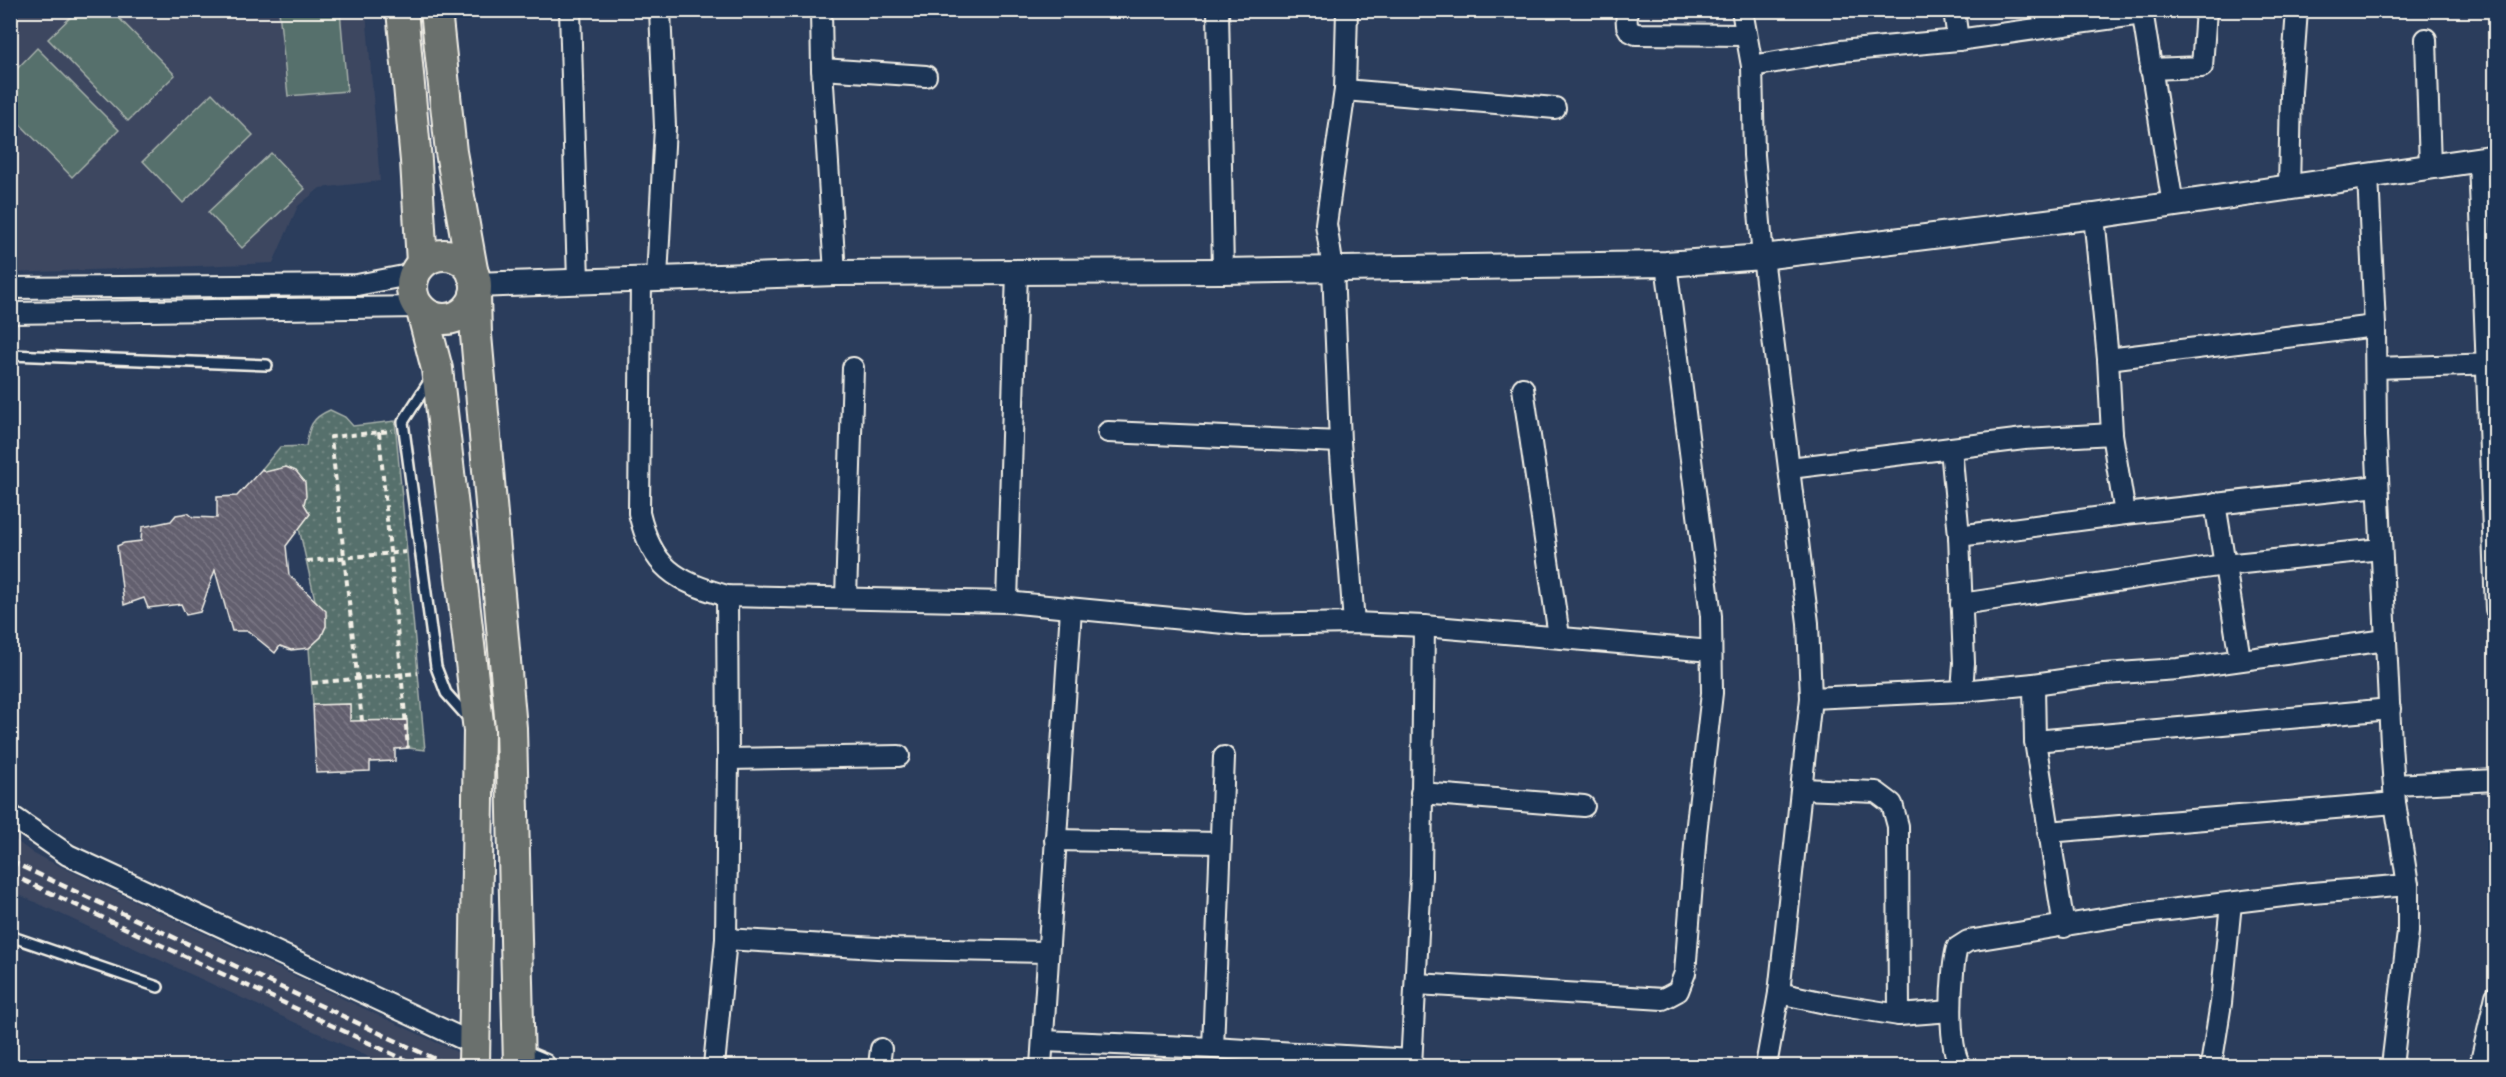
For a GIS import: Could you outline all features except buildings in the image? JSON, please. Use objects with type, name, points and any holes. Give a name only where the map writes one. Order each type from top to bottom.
[{"type":"main road","points":[[402,10],[416,161],[418,269],[412,292],[421,309],[437,369],[479,731],[475,1056]]},
{"type":"main road","points":[[435,10],[451,152],[475,284],[476,335],[511,728],[514,930],[527,1063]]},
{"type":"main road","points":[[418,269],[440,255],[450,256],[460,259],[475,284],[472,303],[458,316],[439,319],[421,309]]},
{"type":"street","points":[[570,10],[578,281]]},
{"type":"street","points":[[660,10],[665,127],[649,279],[639,513],[643,532],[658,561],[671,572],[694,586],[727,596],[1007,602],[1245,625],[1353,623],[1424,626],[1711,651]]},
{"type":"street","points":[[821,10],[822,69],[835,273]]},
{"type":"street","points":[[1218,10],[1223,271]]},
{"type":"street","points":[[1347,10],[1345,90],[1326,224],[1333,269],[1340,442],[1353,623]]},
{"type":"street","points":[[1626,10],[1627,26],[1636,34],[1745,35]]},
{"type":"street","points":[[1742,10],[1752,66],[1754,155],[1764,257],[1808,623],[1811,698],[1779,993],[1766,1066]]},
{"type":"street","points":[[1954,10],[1958,40]]},
{"type":"street","points":[[2150,69],[2202,67],[2206,10]]},
{"type":"street","points":[[2289,189],[2296,10]]},
{"type":"street","points":[[1752,66],[1841,51],[1958,40],[2142,12],[2173,205]]},
{"type":"street","points":[[2426,39],[2430,168]]},
{"type":"street","points":[[822,69],[926,76]]},
{"type":"street","points":[[1345,90],[1555,108]]},
{"type":"street","points":[[475,284],[835,273],[1223,271],[1666,264],[1764,257],[2094,216],[2487,159],[2496,610]]},
{"type":"street","points":[[2368,175],[2375,326],[2378,486],[2386,640],[2395,794],[2408,885],[2408,932],[2392,1066]]},
{"type":"street","points":[[2094,216],[2108,359],[2112,434],[2125,514]]},
{"type":"street","points":[[1417,984],[1664,999],[1678,991],[1685,973],[1696,833],[1712,693],[1711,616],[1666,264]]},
{"type":"street","points":[[10,288],[357,285],[418,269]]},
{"type":"street","points":[[1007,602],[1017,271]]},
{"type":"street","points":[[10,313],[421,309]]},
{"type":"street","points":[[2108,359],[2375,326]]},
{"type":"street","points":[[2376,368],[2491,364]]},
{"type":"street","points":[[846,598],[854,368]]},
{"type":"street","points":[[1523,388],[1559,636]]},
{"type":"street","points":[[1108,432],[1340,442]]},
{"type":"street","points":[[1790,468],[2024,439],[2112,434]]},
{"type":"street","points":[[1951,448],[1959,536],[1964,663],[1962,691]]},
{"type":"street","points":[[1959,536],[2215,503],[2378,486]]},
{"type":"street","points":[[2215,503],[2240,659]]},
{"type":"street","points":[[1961,604],[2224,565],[2381,549]]},
{"type":"street","points":[[714,1066],[726,939],[727,596]]},
{"type":"street","points":[[1041,1066],[1071,609]]},
{"type":"street","points":[[1043,1041],[1213,1048],[1411,1063],[1421,876],[1424,626]]},
{"type":"street","points":[[1811,698],[1962,691],[2034,684],[2104,674],[2178,669],[2386,640]]},
{"type":"street","points":[[2034,684],[2036,741],[2064,927]]},
{"type":"street","points":[[2036,741],[2390,709]]},
{"type":"street","points":[[728,759],[899,756]]},
{"type":"street","points":[[1213,1048],[1224,757]]},
{"type":"street","points":[[2048,832],[2395,794],[2496,780]]},
{"type":"street","points":[[1802,789],[1876,792],[1892,804],[1898,826],[1899,1015]]},
{"type":"street","points":[[1421,793],[1584,806]]},
{"type":"street","points":[[10,815],[68,855],[475,1056]]},
{"type":"street","points":[[1055,840],[1220,843]]},
{"type":"street","points":[[1962,1066],[1956,1055],[1951,1011],[1953,961],[1957,948],[1968,941],[2127,915],[2301,894],[2408,885]]},
{"type":"street","points":[[2211,1066],[2221,1003],[2231,903]]},
{"type":"street","points":[[726,939],[894,949],[1047,952]]},
{"type":"street","points":[[1779,993],[1899,1015],[1951,1011]]},
{"type":"street","points":[[2480,1066],[2496,996]]},
{"type":"lane","points":[[10,355],[267,365]]},
{"type":"lane","points":[[437,369],[403,422],[435,667],[446,693],[479,731]]},
{"type":"lane","points":[[10,936],[158,987]]},
{"type":"path","points":[[362,721],[331,437],[396,431]]},
{"type":"path","points":[[379,432],[408,748]]},
{"type":"path","points":[[307,561],[407,552]]},
{"type":"path","points":[[312,683],[418,673]]},
{"type":"shaded area","points":[[10,11],[366,11],[380,181],[320,188],[298,206],[273,263],[11,273]]},
{"type":"shaded area","points":[[10,836],[34,854],[461,1054],[460,1066],[389,1066],[11,891]]},
{"type":"green space","points":[[77,11],[112,11],[175,75],[128,121],[48,39]]},
{"type":"green space","points":[[279,11],[340,11],[347,91],[288,96]]},
{"type":"green space","points":[[37,48],[119,130],[72,177],[11,115],[11,75]]},
{"type":"green space","points":[[212,93],[253,135],[183,203],[143,161]]},
{"type":"green space","points":[[271,153],[305,189],[242,248],[208,212]]},
{"type":"green space","points":[[330,410],[345,417],[353,426],[395,421],[425,750],[408,748],[406,720],[350,722],[350,704],[313,705],[309,648],[321,637],[326,626],[325,611],[315,600],[299,528],[310,514],[304,504],[296,471],[286,467],[274,470],[270,476],[262,469],[280,447],[306,446],[312,424],[319,416]]},
{"type":"railway","points":[[10,861],[450,1066]]},
{"type":"railway","points":[[10,874],[418,1066]]}]
